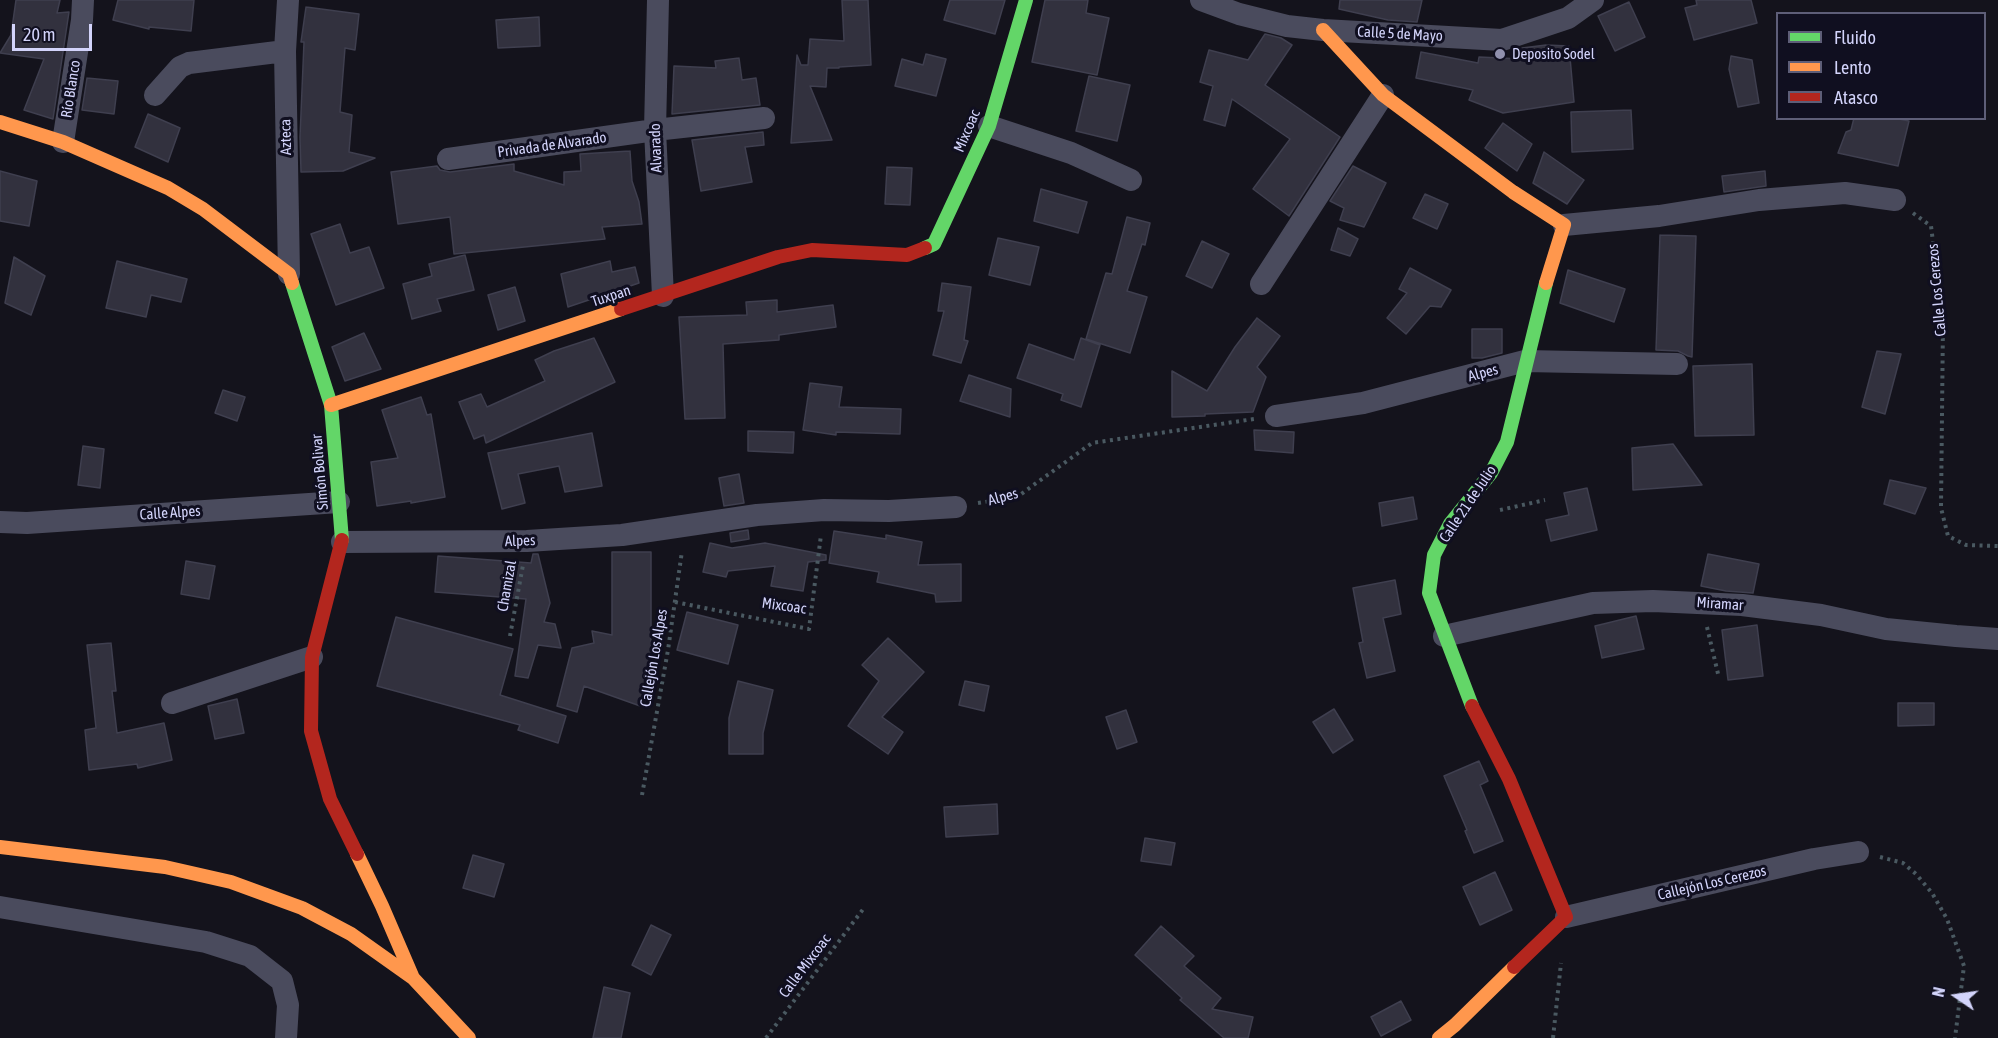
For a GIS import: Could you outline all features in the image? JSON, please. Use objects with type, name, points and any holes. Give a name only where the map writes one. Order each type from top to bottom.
[{"type":"main road","name":"Mixcoac","points":[[907,255],[934,244],[989,126],[1026,0]]},
{"type":"main road","points":[[1323,30],[1383,95],[1513,192],[1564,225]]},
{"type":"main road","points":[[0,122],[63,142],[168,188],[203,208],[289,274]]},
{"type":"main road","name":"Calle 21 de Julio","points":[[1564,225],[1550,266],[1507,442],[1491,473],[1450,524],[1434,555],[1429,593],[1467,695],[1509,779],[1566,918]]},
{"type":"main road","name":"Tuxpan","points":[[331,405],[778,257],[812,250],[907,255]]},
{"type":"main road","name":"Simón Bolivar","points":[[289,274],[331,405],[342,542],[312,657],[311,731],[330,799],[382,906],[413,978]]},
{"type":"main road","points":[[0,847],[165,867],[231,882],[302,908],[351,934],[413,978],[469,1038]]},
{"type":"main road","points":[[1439,1038],[1566,918]]},
{"type":"street","name":"Río Blanco","points":[[63,142],[83,0]]},
{"type":"street","name":"Azteca","points":[[288,0],[285,51],[289,274]]},
{"type":"street","name":"Alvarado","points":[[658,0],[655,130],[663,296]]},
{"type":"street","name":"Calle 5 de Mayo","points":[[1201,0],[1239,14],[1278,24],[1323,30],[1502,40],[1568,18],[1593,0]]},
{"type":"street","points":[[155,95],[180,67],[189,63],[285,51]]},
{"type":"street","points":[[1261,284],[1383,95]]},
{"type":"street","name":"Privada de Alvarado","points":[[448,159],[655,130],[764,118]]},
{"type":"street","points":[[989,126],[1071,153],[1131,180]]},
{"type":"street","points":[[1564,225],[1659,216],[1759,200],[1845,193],[1895,200]]},
{"type":"street","name":"Alpes","points":[[1276,416],[1364,403],[1525,362],[1677,364]]},
{"type":"street","name":"Calle Alpes","points":[[0,522],[27,523],[339,502]]},
{"type":"street","name":"Alpes","points":[[342,542],[527,541],[622,534],[757,515],[824,510],[889,511],[956,507]]},
{"type":"street","name":"Miramar","points":[[1444,636],[1593,603],[1653,601],[1701,603],[1821,615],[1886,629],[1998,639]]},
{"type":"street","points":[[172,703],[312,657]]},
{"type":"street","name":"Callejón Los Cerezos","points":[[1566,918],[1814,859],[1858,852]]},
{"type":"street","points":[[0,907],[206,942],[250,956],[282,981],[288,1005],[286,1038]]},
{"type":"path","name":"Calle Los Cerezos","points":[[1895,200],[1931,226],[1943,321],[1941,508],[1948,536],[1966,544],[1998,546]]},
{"type":"path","name":"Alpes","points":[[956,507],[1017,496],[1092,443],[1276,416]]},
{"type":"path","name":"Mixcoac","points":[[675,603],[809,629],[824,510]]},
{"type":"path","name":"Callejón Los Alpes","points":[[642,795],[686,525]]},
{"type":"path","name":"Chamizal","points":[[510,636],[527,541]]},
{"type":"path","points":[[1701,603],[1719,678]]},
{"type":"path","points":[[1888,859],[1902,863],[1916,874],[1932,893],[1947,920],[1958,947],[1964,966],[1955,1038]]},
{"type":"path","name":"Calle Mixcoac","points":[[766,1038],[864,908]]},
{"type":"path","points":[[1553,1038],[1561,961]]},
{"type":"building","points":[[16,0],[60,0],[57,13],[69,12],[53,119],[24,110],[44,59],[0,53],[11,35]]},
{"type":"building","points":[[118,0],[194,0],[191,31],[149,27],[149,29],[113,20]]},
{"type":"building","points":[[842,0],[868,0],[871,65],[827,68],[826,87],[810,86],[832,140],[791,143],[797,55],[801,65],[808,65],[810,39],[844,41]]},
{"type":"building","points":[[950,0],[1005,0],[995,34],[944,20]]},
{"type":"building","points":[[1045,0],[1088,0],[1086,13],[1109,18],[1097,75],[1032,62]]},
{"type":"building","points":[[1340,0],[1422,0],[1417,22],[1388,20],[1339,9]]},
{"type":"building","points":[[1696,0],[1751,0],[1757,23],[1694,40],[1685,8],[1697,5]]},
{"type":"building","points":[[1629,2],[1645,37],[1615,51],[1598,16]]},
{"type":"building","points":[[306,7],[359,14],[355,50],[345,48],[340,112],[352,115],[349,152],[375,158],[343,171],[301,172],[300,137],[304,42],[301,42]]},
{"type":"building","points":[[539,17],[540,46],[498,48],[496,20]]},
{"type":"building","points":[[1265,34],[1281,38],[1292,45],[1265,85],[1340,137],[1289,216],[1253,189],[1290,139],[1232,99],[1225,126],[1204,120],[1213,86],[1200,82],[1209,50],[1248,60]]},
{"type":"building","points":[[1546,45],[1569,46],[1574,102],[1503,113],[1469,100],[1473,90],[1416,78],[1421,52],[1478,63],[1479,57],[1522,59],[1522,48]]},
{"type":"building","points":[[926,54],[946,59],[936,96],[895,86],[902,59],[923,65]]},
{"type":"building","points":[[1731,56],[1752,60],[1759,103],[1738,107],[1729,69]]},
{"type":"building","points":[[739,58],[742,80],[756,78],[760,105],[672,114],[674,66],[716,68],[715,61]]},
{"type":"building","points":[[1089,76],[1130,85],[1117,141],[1076,131]]},
{"type":"building","points":[[87,78],[118,81],[114,114],[82,110]]},
{"type":"building","points":[[1631,110],[1633,149],[1572,152],[1571,112]]},
{"type":"building","points":[[148,114],[180,128],[168,162],[135,147]]},
{"type":"building","points":[[1854,120],[1909,121],[1898,166],[1838,153],[1846,132],[1851,130]]},
{"type":"building","points":[[1503,123],[1532,144],[1517,171],[1485,148]]},
{"type":"building","points":[[763,132],[764,145],[745,147],[752,182],[701,191],[692,140]]},
{"type":"building","points":[[630,151],[632,181],[639,202],[642,224],[602,227],[605,239],[454,254],[450,217],[398,224],[391,172],[437,166],[440,170],[450,172],[514,164],[514,171],[564,185],[564,172],[581,171],[580,154]]},
{"type":"building","points":[[1544,152],[1584,180],[1567,204],[1533,183]]},
{"type":"building","points":[[1353,166],[1386,183],[1364,227],[1340,220],[1344,208],[1330,201]]},
{"type":"building","points":[[887,167],[912,168],[910,205],[885,204]]},
{"type":"building","points":[[0,171],[37,181],[29,226],[0,221]]},
{"type":"building","points":[[1765,171],[1766,186],[1724,192],[1722,176]]},
{"type":"building","points":[[1041,189],[1087,202],[1078,233],[1034,221]]},
{"type":"building","points":[[1425,194],[1448,204],[1437,229],[1413,218]]},
{"type":"building","points":[[1127,217],[1150,223],[1145,245],[1142,244],[1127,291],[1147,297],[1130,353],[1086,339],[1106,273],[1112,274]]},
{"type":"building","points":[[340,224],[350,253],[369,247],[384,288],[336,305],[311,234]]},
{"type":"building","points":[[1338,228],[1358,239],[1350,256],[1331,250]]},
{"type":"building","points":[[1660,235],[1696,236],[1692,357],[1678,351],[1656,350]]},
{"type":"building","points":[[998,238],[1039,247],[1030,285],[989,275]]},
{"type":"building","points":[[1202,241],[1229,254],[1212,288],[1186,276]]},
{"type":"building","points":[[465,255],[474,290],[437,299],[441,311],[412,319],[403,284],[432,276],[429,264]]},
{"type":"building","points":[[14,257],[45,276],[31,315],[5,303]]},
{"type":"building","points":[[117,261],[187,279],[181,302],[151,295],[146,317],[106,308]]},
{"type":"building","points":[[610,261],[612,272],[635,267],[639,283],[568,307],[561,274]]},
{"type":"building","points":[[1410,268],[1451,290],[1441,307],[1430,306],[1406,334],[1387,318],[1407,293],[1399,289]]},
{"type":"building","points":[[1568,270],[1625,289],[1614,322],[1560,303]]},
{"type":"building","points":[[942,283],[971,287],[964,340],[968,341],[961,363],[933,355],[944,311],[938,311]]},
{"type":"building","points":[[515,287],[525,321],[498,330],[488,295]]},
{"type":"building","points":[[777,300],[777,312],[833,305],[836,327],[779,335],[779,340],[723,344],[725,418],[685,419],[679,317],[747,315],[746,302]]},
{"type":"building","points":[[1257,318],[1280,336],[1257,367],[1266,377],[1253,412],[1172,417],[1172,371],[1207,391]]},
{"type":"building","points":[[1472,329],[1502,329],[1502,353],[1472,358]]},
{"type":"building","points":[[364,333],[381,369],[345,381],[332,347]]},
{"type":"building","points":[[594,338],[615,382],[486,443],[484,435],[474,439],[459,402],[481,394],[487,407],[545,381],[535,360]]},
{"type":"building","points":[[1081,338],[1100,345],[1081,407],[1061,400],[1063,394],[1017,378],[1029,344],[1074,360]]},
{"type":"building","points":[[1877,351],[1901,354],[1885,414],[1862,407]]},
{"type":"building","points":[[1752,364],[1754,435],[1695,436],[1693,366]]},
{"type":"building","points":[[969,375],[1011,389],[1010,417],[960,401]]},
{"type":"building","points":[[810,383],[842,387],[839,407],[901,409],[900,434],[836,432],[836,435],[803,430]]},
{"type":"building","points":[[223,390],[245,397],[237,421],[215,413]]},
{"type":"building","points":[[421,397],[427,415],[431,414],[445,497],[377,506],[371,462],[398,458],[382,410]]},
{"type":"building","points":[[1254,430],[1294,432],[1293,453],[1255,450]]},
{"type":"building","points":[[748,431],[794,432],[793,453],[748,451]]},
{"type":"building","points":[[592,433],[602,486],[565,492],[559,466],[518,474],[525,503],[502,509],[488,453]]},
{"type":"building","points":[[1673,444],[1702,485],[1633,490],[1632,448]]},
{"type":"building","points":[[83,446],[104,449],[100,488],[78,485]]},
{"type":"building","points":[[739,474],[744,503],[724,506],[719,478]]},
{"type":"building","points":[[1890,480],[1926,488],[1915,514],[1884,504]]},
{"type":"building","points":[[1587,488],[1597,530],[1551,541],[1546,520],[1569,515],[1564,493]]},
{"type":"building","points":[[1413,497],[1417,519],[1382,526],[1379,503]]},
{"type":"building","points":[[748,530],[749,539],[731,542],[730,533]]},
{"type":"building","points":[[834,531],[886,539],[886,535],[922,542],[918,565],[961,564],[961,601],[936,602],[935,594],[877,582],[879,572],[829,563]]},
{"type":"building","points":[[710,543],[732,548],[765,543],[826,555],[826,560],[808,562],[803,591],[771,586],[775,566],[728,571],[726,577],[703,572]]},
{"type":"building","points":[[612,552],[651,552],[651,684],[643,707],[584,686],[577,712],[557,706],[572,648],[594,643],[592,631],[612,635]]},
{"type":"building","points":[[533,554],[538,554],[550,603],[544,622],[555,624],[561,648],[538,645],[528,678],[515,676],[526,599],[435,592],[438,556],[531,563]]},
{"type":"building","points":[[1708,554],[1759,564],[1753,593],[1701,586]]},
{"type":"building","points":[[186,561],[215,566],[209,599],[181,594]]},
{"type":"building","points":[[1395,580],[1401,614],[1383,618],[1395,671],[1367,678],[1359,643],[1363,642],[1353,588]]},
{"type":"building","points":[[687,612],[738,625],[728,664],[677,650]]},
{"type":"building","points":[[1636,616],[1644,649],[1602,658],[1595,626]]},
{"type":"building","points":[[396,617],[513,649],[500,695],[566,716],[558,743],[518,730],[520,725],[377,686]]},
{"type":"building","points":[[1757,625],[1763,676],[1728,680],[1722,630]]},
{"type":"building","points":[[888,638],[924,672],[882,717],[903,732],[888,754],[848,726],[879,681],[862,665]]},
{"type":"building","points":[[111,643],[116,691],[112,691],[117,733],[164,723],[172,760],[138,768],[137,764],[89,770],[85,730],[96,728],[87,645]]},
{"type":"building","points":[[738,681],[773,690],[763,733],[763,754],[729,754],[729,718]]},
{"type":"building","points":[[965,681],[989,686],[984,711],[959,705]]},
{"type":"building","points":[[237,699],[244,733],[215,739],[208,706]]},
{"type":"building","points":[[1898,703],[1934,703],[1934,725],[1898,726]]},
{"type":"building","points":[[1334,709],[1353,740],[1333,753],[1313,722]]},
{"type":"building","points":[[1126,710],[1137,742],[1117,749],[1106,717]]},
{"type":"building","points":[[1479,761],[1488,781],[1480,785],[1503,841],[1474,853],[1465,831],[1467,830],[1444,776]]},
{"type":"building","points":[[997,804],[998,834],[946,837],[944,807]]},
{"type":"building","points":[[1145,838],[1175,843],[1171,865],[1141,861]]},
{"type":"building","points":[[473,855],[504,864],[494,897],[463,888]]},
{"type":"building","points":[[1495,872],[1512,910],[1480,925],[1463,887]]},
{"type":"building","points":[[651,925],[671,935],[651,975],[632,965]]},
{"type":"building","points":[[1161,926],[1194,956],[1184,966],[1221,998],[1212,1009],[1253,1017],[1248,1038],[1224,1038],[1180,1000],[1182,998],[1135,955]]},
{"type":"building","points":[[604,987],[630,993],[621,1038],[593,1038]]},
{"type":"building","points":[[1401,1001],[1411,1020],[1381,1036],[1371,1017]]},
{"type":"traffic: fast","points":[[925,248],[934,244],[989,126],[1026,0]]},
{"type":"traffic: fast","points":[[292,283],[331,405],[342,540]]},
{"type":"traffic: fast","points":[[1472,706],[1429,593],[1434,555],[1450,524],[1491,473],[1507,442],[1546,283]]},
{"type":"traffic: slow","points":[[1323,30],[1383,95],[1513,192],[1564,225],[1546,283]]},
{"type":"traffic: slow","points":[[0,122],[63,142],[168,188],[203,209],[289,274],[292,283]]},
{"type":"traffic: slow","points":[[331,405],[621,309]]},
{"type":"traffic: slow","points":[[0,847],[165,867],[231,882],[302,908],[351,934],[413,978],[469,1038]]},
{"type":"traffic: slow","points":[[357,854],[413,978]]},
{"type":"traffic: slow","points":[[1439,1038],[1514,967]]},
{"type":"traffic: jam","points":[[621,309],[778,257],[812,250],[907,255],[925,248]]},
{"type":"traffic: jam","points":[[342,540],[312,657],[311,731],[330,799],[357,854]]},
{"type":"traffic: jam","points":[[1472,706],[1509,779],[1566,917],[1514,967]]},
{"type":"place","name":"Deposito Sodel","points":[[1500,54]]}]
